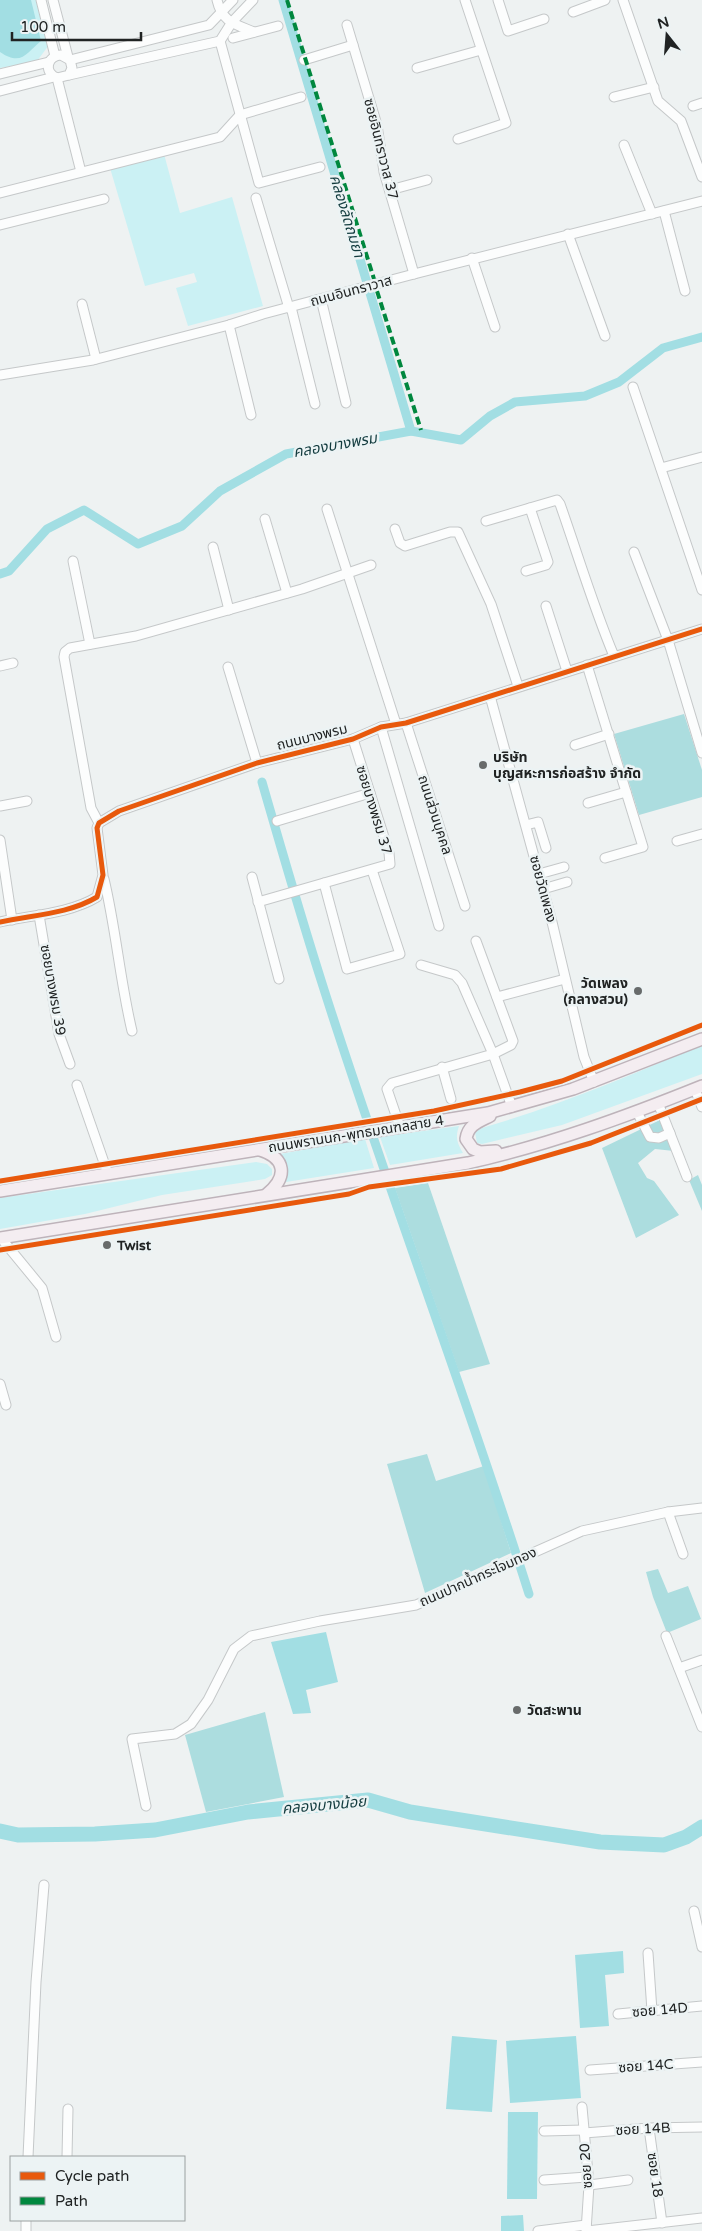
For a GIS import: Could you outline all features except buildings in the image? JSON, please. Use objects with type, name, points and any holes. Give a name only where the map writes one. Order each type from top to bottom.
[{"type":"main road","name":"ถนนพรานนก-พุทธมณฑลสาย 4","points":[[0,1191],[348,1136],[512,1107],[594,1082],[702,1039]]},
{"type":"main road","points":[[1,1238],[468,1163],[535,1146],[637,1112],[698,1088]]},
{"type":"main road","points":[[524,1104],[472,1125],[468,1129],[466,1139],[473,1150],[480,1152],[535,1146]]},
{"type":"main road","points":[[258,1149],[272,1154],[280,1164],[282,1176],[278,1185],[266,1195]]},
{"type":"street","points":[[41,0],[52,59],[48,69],[55,78],[81,172]]},
{"type":"street","points":[[53,0],[72,68],[69,75]]},
{"type":"street","points":[[217,0],[220,13],[232,22],[254,32]]},
{"type":"street","points":[[0,74],[52,59],[61,54],[69,58],[209,25],[233,0]]},
{"type":"street","points":[[458,139],[506,123],[465,0]]},
{"type":"street","points":[[498,0],[508,31],[544,19]]},
{"type":"street","points":[[573,12],[605,0]]},
{"type":"street","points":[[623,0],[658,101],[681,121],[702,177]]},
{"type":"street","points":[[0,91],[69,75],[106,71],[129,66],[180,54],[220,41],[232,22],[252,1]]},
{"type":"street","name":"ซอยอินทราวาส 37","points":[[347,25],[376,124],[384,172],[414,274]]},
{"type":"street","points":[[233,38],[278,26]]},
{"type":"street","points":[[220,41],[259,183],[320,167]]},
{"type":"street","points":[[304,60],[353,45]]},
{"type":"street","points":[[417,68],[481,50]]},
{"type":"street","points":[[614,98],[654,87]]},
{"type":"street","points":[[0,193],[220,137],[240,115],[301,97]]},
{"type":"street","points":[[624,144],[652,214]]},
{"type":"street","points":[[390,190],[427,180]]},
{"type":"street","points":[[256,198],[290,307],[315,404]]},
{"type":"street","points":[[0,225],[104,199]]},
{"type":"street","name":"ถนนอินทราวาส","points":[[0,376],[96,359],[229,325],[472,258],[702,200]]},
{"type":"street","points":[[664,211],[685,291]]},
{"type":"street","points":[[568,234],[605,336]]},
{"type":"street","points":[[472,258],[495,327]]},
{"type":"street","points":[[322,299],[346,403]]},
{"type":"street","points":[[82,304],[96,359]]},
{"type":"street","points":[[229,325],[251,415]]},
{"type":"street","points":[[633,387],[702,590]]},
{"type":"street","points":[[661,468],[702,457]]},
{"type":"street","points":[[486,521],[557,500],[560,504],[597,615],[614,656]]},
{"type":"street","points":[[526,571],[546,565],[548,562],[530,508]]},
{"type":"street","name":"ถนนส่วนบุคคล","points":[[327,509],[347,574],[465,906]]},
{"type":"street","points":[[265,519],[287,593]]},
{"type":"street","points":[[395,528],[400,543],[405,546],[450,532],[458,532],[491,604],[518,686]]},
{"type":"street","points":[[213,547],[230,610]]},
{"type":"street","points":[[634,552],[668,640],[702,753]]},
{"type":"street","points":[[73,561],[90,644]]},
{"type":"street","points":[[132,1031],[114,925],[103,875],[98,840],[98,823],[91,808],[64,657],[65,652],[70,648],[136,636],[230,610],[371,565]]},
{"type":"street","points":[[546,606],[566,671]]},
{"type":"street","name":"ถนนบางพรม","points":[[98,823],[119,811],[256,763],[353,739],[381,727],[401,723],[490,696],[702,629]]},
{"type":"street","points":[[0,666],[13,663]]},
{"type":"street","points":[[587,665],[644,847],[605,858]]},
{"type":"street","points":[[228,667],[256,763]]},
{"type":"street","name":"ซอยวัดเพลง","points":[[490,696],[543,889],[584,1056],[594,1082]]},
{"type":"street","points":[[692,720],[702,717]]},
{"type":"street","points":[[381,727],[439,926]]},
{"type":"street","points":[[575,745],[609,734]]},
{"type":"street","name":"ซอยบางพรม 37","points":[[258,902],[390,864],[390,853],[353,739]]},
{"type":"street","points":[[588,803],[626,792]]},
{"type":"street","points":[[277,821],[370,793]]},
{"type":"street","points":[[0,806],[28,801]]},
{"type":"street","points":[[526,825],[538,822],[546,848]]},
{"type":"street","points":[[677,841],[702,834]]},
{"type":"street","points":[[0,840],[12,920]]},
{"type":"street","points":[[539,874],[564,867]]},
{"type":"street","points":[[324,883],[348,969],[400,954],[372,870]]},
{"type":"street","points":[[0,922],[87,903],[97,897],[103,875]]},
{"type":"street","points":[[252,877],[279,979]]},
{"type":"street","points":[[543,889],[567,882]]},
{"type":"street","name":"ซอยบางพรม 39","points":[[39,915],[59,1034],[70,1064]]},
{"type":"street","points":[[400,1127],[387,1090],[388,1086],[392,1083],[442,1067],[493,1054],[512,1045],[513,1042],[476,941]]},
{"type":"street","points":[[421,965],[459,978],[493,1054],[512,1107]]},
{"type":"street","points":[[497,997],[565,979]]},
{"type":"street","points":[[442,1067],[451,1099]]},
{"type":"street","points":[[77,1085],[108,1174]]},
{"type":"street","points":[[698,1088],[702,1107]]},
{"type":"street","points":[[658,1104],[687,1177]]},
{"type":"street","points":[[637,1112],[650,1137],[659,1138],[670,1133]]},
{"type":"street","points":[[1,1238],[42,1288],[56,1337]]},
{"type":"street","points":[[0,1384],[6,1405]]},
{"type":"street","name":"ถนนปากน้ำกระโจมทอง","points":[[146,1806],[132,1739],[175,1734],[191,1724],[208,1700],[234,1648],[251,1636],[320,1621],[416,1605],[582,1531],[668,1512],[702,1508]]},
{"type":"street","points":[[668,1512],[682,1554]]},
{"type":"street","points":[[666,1636],[702,1727]]},
{"type":"street","points":[[679,1668],[702,1660]]},
{"type":"street","points":[[28,2156],[36,1982],[44,1885]]},
{"type":"street","points":[[694,1911],[702,1947]]},
{"type":"street","points":[[648,1953],[652,2010]]},
{"type":"street","name":"ซอย 14D","points":[[618,2014],[702,2006]]},
{"type":"street","name":"ซอย 14C","points":[[590,2070],[702,2062]]},
{"type":"street","points":[[67,2156],[68,2108]]},
{"type":"street","name":"ซอย 20","points":[[582,2108],[588,2181],[586,2229]]},
{"type":"street","name":"ซอย 14B","points":[[544,2132],[702,2127]]},
{"type":"street","name":"ซอย 18","points":[[649,2128],[662,2223]]},
{"type":"street","points":[[544,2180],[628,2180]]},
{"type":"street","points":[[538,2231],[662,2223],[702,2218]]},
{"type":"shaded area","points":[[0,0],[37,0],[49,45],[37,61],[0,68]]},
{"type":"shaded area","points":[[0,0],[31,0],[41,41],[28,53],[19,58],[14,58],[0,52]]},
{"type":"shaded area","points":[[164,154],[180,213],[232,197],[263,306],[188,326],[176,288],[197,282],[194,273],[145,286],[110,168]]},
{"type":"shaded area","points":[[684,714],[702,770],[702,797],[639,815],[614,734]]},
{"type":"shaded area","points":[[702,1045],[702,1074],[562,1125],[482,1144],[477,1143],[475,1132],[482,1128],[566,1100]]},
{"type":"shaded area","points":[[662,1119],[674,1151],[655,1149],[638,1163],[647,1178],[654,1181],[679,1215],[636,1238],[602,1148]]},
{"type":"shaded area","points":[[459,1126],[457,1140],[463,1153],[390,1165],[380,1137]]},
{"type":"shaded area","points":[[365,1139],[374,1168],[286,1182],[287,1172],[280,1154]]},
{"type":"shaded area","points":[[256,1162],[267,1164],[272,1169],[272,1175],[265,1179],[162,1195],[85,1214],[0,1229],[0,1198]]},
{"type":"shaded area","points":[[698,1175],[702,1185],[702,1211],[689,1180]]},
{"type":"shaded area","points":[[428,1183],[490,1364],[459,1372],[395,1188]]},
{"type":"shaded area","points":[[427,1454],[436,1481],[484,1466],[511,1553],[425,1593],[387,1464]]},
{"type":"shaded area","points":[[658,1569],[668,1593],[688,1586],[701,1619],[667,1633],[653,1597],[646,1572]]},
{"type":"shaded area","points":[[326,1632],[338,1682],[306,1690],[311,1713],[293,1714],[271,1642]]},
{"type":"shaded area","points":[[265,1712],[284,1797],[206,1812],[185,1735]]},
{"type":"shaded area","points":[[623,1951],[624,1973],[605,1975],[609,2026],[580,2028],[575,1955]]},
{"type":"shaded area","points":[[452,2036],[497,2040],[492,2112],[446,2109]]},
{"type":"shaded area","points":[[576,2036],[581,2098],[510,2103],[506,2041]]},
{"type":"shaded area","points":[[508,2112],[538,2112],[537,2199],[507,2199]]},
{"type":"shaded area","points":[[523,2215],[524,2231],[501,2231],[501,2216]]},
{"type":"waterway","name":"คลองลัดถมยา","points":[[283,0],[411,431]]},
{"type":"waterway","name":"คลองบางพรม","points":[[0,574],[9,571],[47,529],[84,510],[138,544],[182,526],[220,491],[286,454],[411,431],[461,440],[490,416],[515,402],[585,396],[619,382],[663,348],[702,337]]},
{"type":"waterway","points":[[262,782],[346,1057],[529,1594]]},
{"type":"waterway","name":"คลองบางน้อย","points":[[0,1831],[18,1835],[95,1834],[155,1830],[248,1812],[368,1800],[410,1812],[600,1842],[664,1845],[686,1837],[702,1827]]},
{"type":"marked path","points":[[287,0],[374,279]]},
{"type":"marked path","points":[[377,291],[421,430]]},
{"type":"cycle path","points":[[0,922],[62,911],[97,897],[103,875],[97,828],[99,823],[119,811],[257,763],[353,739],[381,727],[406,723],[702,629]]},
{"type":"cycle path","points":[[0,1181],[434,1111],[520,1092],[562,1081],[702,1025]]},
{"type":"cycle path","points":[[0,1250],[349,1194],[369,1187],[501,1169],[591,1143],[702,1099]]},
{"type":"place","name":"บริษัท บุญสหะการก่อสร้าง จำกัด","points":[[483,765]]},
{"type":"place","name":"วัดเพลง (กลางสวน)","points":[[638,991]]},
{"type":"place","name":"Twist","points":[[107,1245]]},
{"type":"place","name":"วัดสะพาน","points":[[517,1710]]}]
